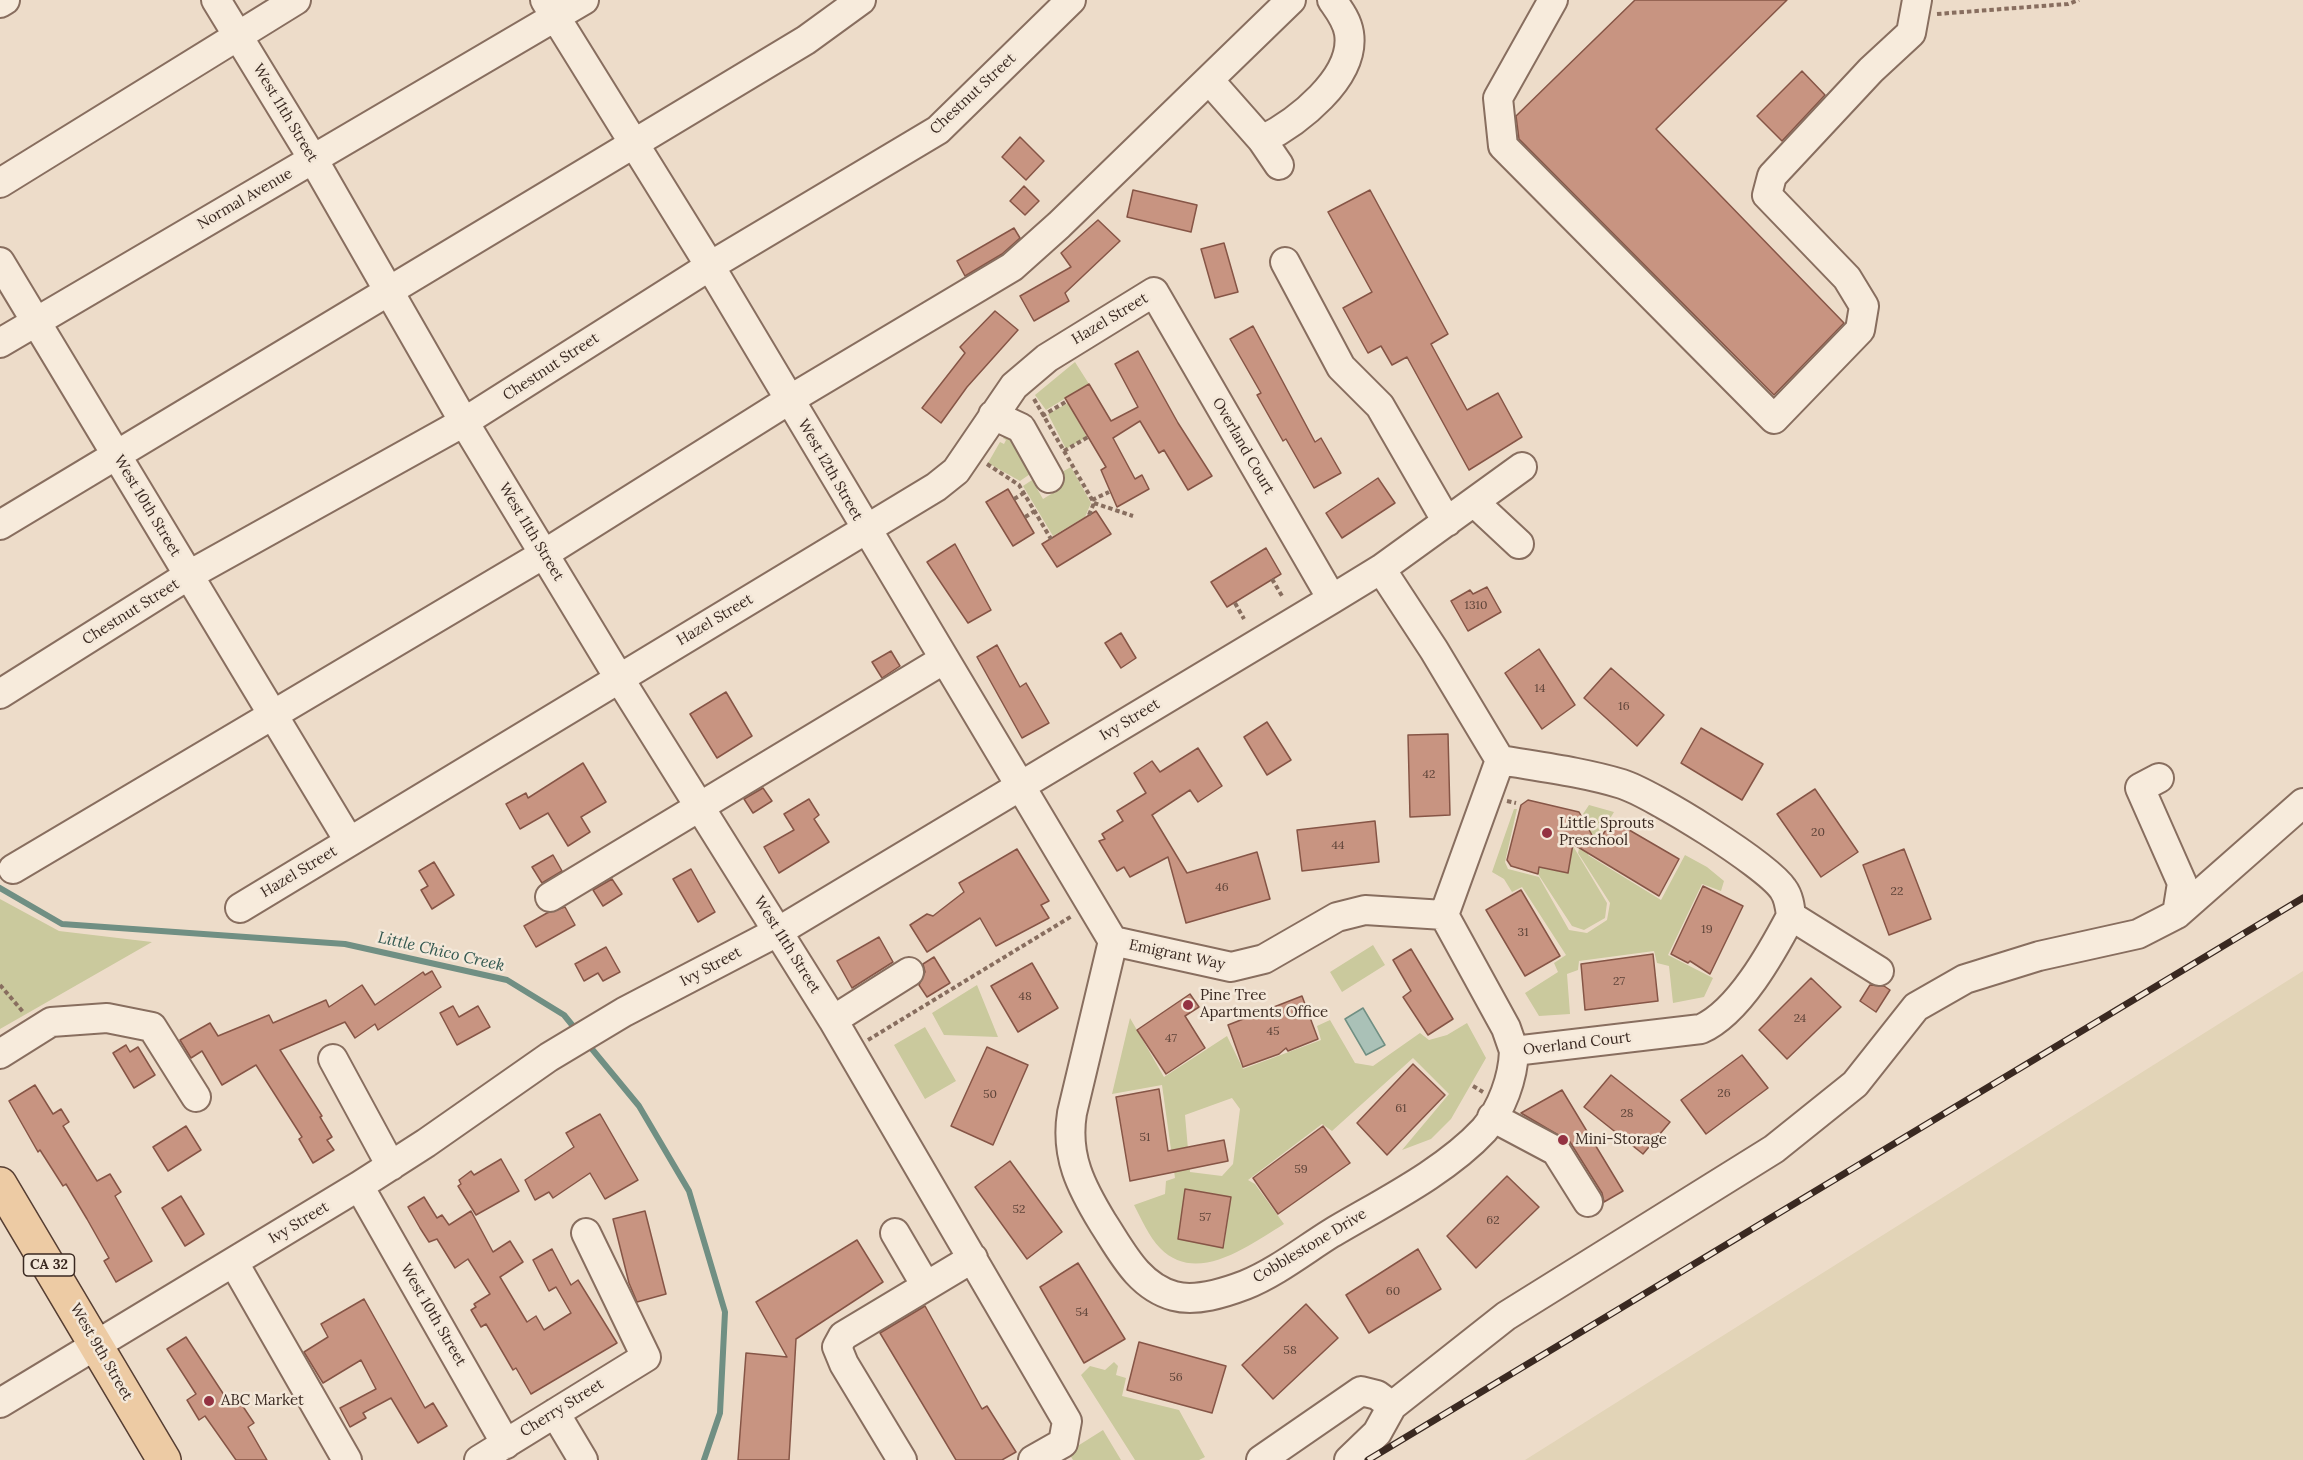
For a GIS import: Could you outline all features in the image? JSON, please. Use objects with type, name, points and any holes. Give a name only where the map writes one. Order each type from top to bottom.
[{"type":"main road","name":"West 9th Street","points":[[0,1184],[164,1460]]},
{"type":"street","points":[[0,3],[4,0]]},
{"type":"street","name":"West 11th Street","points":[[216,0],[313,159],[464,422],[619,678],[833,1020],[862,1049],[973,1258],[1067,1421],[1063,1443],[1040,1458]]},
{"type":"street","points":[[0,183],[296,0]]},
{"type":"street","name":"Normal Avenue","points":[[0,343],[313,159],[550,9],[584,0]]},
{"type":"street","points":[[0,525],[806,40],[861,0]]},
{"type":"street","name":"Chestnut Street","points":[[0,694],[189,575],[464,422],[710,266],[938,130],[1071,0]]},
{"type":"street","points":[[13,869],[544,554],[789,400],[1012,267],[1209,81],[1291,0]]},
{"type":"street","points":[[1553,0],[1498,98],[1503,146],[1774,419],[1860,330],[1863,306],[1847,278],[1767,195],[1772,176],[1872,70],[1911,33],[1916,8]]},
{"type":"street","points":[[1262,140],[1284,129],[1309,109],[1333,82],[1346,58],[1349,34],[1340,3]]},
{"type":"street","name":"West 12th Street","points":[[550,9],[710,266],[865,530],[1113,941]]},
{"type":"street","points":[[1209,81],[1262,140],[1279,165]]},
{"type":"street","name":"West 10th Street","points":[[0,262],[349,841]]},
{"type":"street","points":[[1285,262],[1341,367],[1380,406],[1437,529]]},
{"type":"street","name":"Hazel Street","points":[[240,908],[936,487],[956,471],[1014,386],[1047,358],[1154,292]]},
{"type":"street","name":"Overland Court","points":[[1154,292],[1332,600]]},
{"type":"street","points":[[993,415],[1021,428],[1049,478]]},
{"type":"street","name":"Ivy Street","points":[[0,1403],[360,1186],[549,1057],[621,1014],[779,932],[1332,600],[1381,569],[1522,467]]},
{"type":"street","points":[[1474,502],[1519,544]]},
{"type":"street","points":[[1381,569],[1434,650],[1500,760],[1583,774],[1625,785],[1667,806],[1756,865],[1784,890],[1791,916],[1880,971]]},
{"type":"street","points":[[550,897],[943,660]]},
{"type":"street","points":[[1444,915],[1500,760]]},
{"type":"street","points":[[2159,778],[2140,788],[2182,883],[2177,914]]},
{"type":"street","points":[[1349,1460],[1377,1433],[1392,1406],[1506,1316],[1774,1149],[1855,1084],[1916,1007],[1965,979],[2039,956],[2138,934],[2177,914],[2303,803]]},
{"type":"street","name":"Emigrant Way","points":[[1113,941],[1231,968],[1264,959],[1337,917],[1365,910],[1444,915]]},
{"type":"street","name":"Overland Court","points":[[1444,915],[1496,1009],[1514,1051],[1701,1029],[1714,1023],[1729,1010],[1775,946],[1791,916]]},
{"type":"street","name":"Cobblestone Drive","points":[[1113,941],[1072,1113],[1069,1134],[1072,1159],[1087,1197],[1133,1270],[1162,1291],[1175,1296],[1198,1298],[1246,1285],[1448,1162],[1478,1135],[1492,1117],[1513,1071],[1514,1051]]},
{"type":"street","points":[[833,1020],[909,972]]},
{"type":"street","points":[[0,1053],[51,1022],[107,1018],[152,1027],[196,1097]]},
{"type":"street","points":[[333,1059],[391,1166]]},
{"type":"street","points":[[1492,1117],[1556,1150],[1588,1202]]},
{"type":"street","name":"West 10th Street","points":[[360,1186],[506,1444]]},
{"type":"street","name":"Cherry Street","points":[[479,1460],[646,1356],[586,1233]]},
{"type":"street","points":[[895,1233],[926,1286]]},
{"type":"street","points":[[902,1460],[843,1364],[837,1347],[843,1336],[973,1258]]},
{"type":"street","points":[[234,1263],[348,1460]]},
{"type":"street","points":[[1261,1460],[1361,1391],[1377,1395],[1392,1406]]},
{"type":"street","points":[[555,1413],[583,1460]]},
{"type":"path","points":[[1916,8],[2068,4],[2079,0]]},
{"type":"path","points":[[1032,396],[1093,501],[1133,516]]},
{"type":"path","points":[[1043,415],[1067,401]]},
{"type":"path","points":[[1064,451],[1088,437]]},
{"type":"path","points":[[986,463],[1019,485],[1051,538]]},
{"type":"path","points":[[1089,515],[1093,501],[1109,492]]},
{"type":"path","points":[[1014,499],[1024,493]]},
{"type":"path","points":[[1025,516],[1035,511]]},
{"type":"path","points":[[1272,579],[1282,596]]},
{"type":"path","points":[[1234,603],[1244,619]]},
{"type":"path","points":[[862,1049],[1073,916]]},
{"type":"path","points":[[0,985],[25,1014]]},
{"type":"shaded area","points":[[2303,971],[2303,1460],[1525,1460]]},
{"type":"shaded area","points":[[1363,1008],[1385,1045],[1366,1055],[1345,1019]]},
{"type":"green space","points":[[1075,362],[1089,384],[1046,410],[1035,395]]},
{"type":"green space","points":[[1068,403],[1087,437],[1066,449],[1048,414]]},
{"type":"green space","points":[[1005,433],[1017,442],[1033,472],[1020,481],[988,463],[1000,442],[1004,444]]},
{"type":"green space","points":[[1071,467],[1091,503],[1085,517],[1053,536],[1023,486],[1032,480],[1043,499],[1061,488],[1058,482],[1060,473]]},
{"type":"green space","points":[[1589,805],[1614,812],[1588,855],[1661,900],[1685,855],[1707,867],[1724,881],[1721,891],[1702,884],[1668,955],[1713,978],[1704,997],[1673,1003],[1669,966],[1657,963],[1654,951],[1579,961],[1578,970],[1567,974],[1570,1014],[1539,1016],[1525,993],[1558,972],[1554,963],[1566,955],[1522,887],[1512,892],[1504,879],[1492,872],[1514,809],[1517,809],[1505,862],[1508,869],[1539,877],[1569,930],[1587,933],[1607,920],[1610,903],[1578,853],[1586,818],[1583,814]]},
{"type":"green space","points":[[1573,846],[1607,903],[1605,918],[1584,930],[1572,926],[1538,874],[1539,867],[1568,873]]},
{"type":"green space","points":[[0,899],[59,931],[152,942],[0,1029]]},
{"type":"green space","points":[[1373,945],[1385,965],[1342,992],[1330,972]]},
{"type":"green space","points":[[977,985],[998,1037],[944,1035],[932,1013]]},
{"type":"green space","points":[[1130,1018],[1164,1077],[1227,1036],[1243,1069],[1321,1040],[1317,1026],[1330,1020],[1355,1063],[1373,1066],[1420,1033],[1429,1040],[1447,1035],[1467,1023],[1486,1058],[1451,1119],[1431,1139],[1402,1150],[1449,1094],[1413,1058],[1332,1131],[1322,1124],[1248,1180],[1255,1184],[1284,1224],[1239,1251],[1206,1263],[1190,1263],[1175,1259],[1160,1248],[1134,1205],[1165,1194],[1166,1181],[1175,1178],[1162,1085],[1112,1094]],"holes":[[[1232,1098],[1240,1109],[1233,1164],[1222,1176],[1190,1172],[1185,1115]],[[1185,1189],[1231,1197],[1224,1247],[1178,1239]]]},
{"type":"green space","points":[[925,1027],[956,1081],[925,1099],[894,1045]]},
{"type":"green space","points":[[1114,1362],[1118,1366],[1116,1375],[1126,1378],[1122,1396],[1179,1410],[1205,1457],[1199,1460],[1135,1460],[1081,1375],[1090,1366],[1105,1370]]},
{"type":"green space","points":[[1103,1430],[1121,1460],[1073,1460],[1068,1452]]},
{"type":"building","points":[[1635,0],[1787,0],[1656,129],[1844,323],[1774,395],[1519,139],[1516,116]]},
{"type":"building","points":[[1802,71],[1825,95],[1782,141],[1757,116]]},
{"type":"building","points":[[1020,137],[1044,161],[1026,180],[1002,157]]},
{"type":"building","points":[[1024,186],[1039,201],[1025,215],[1010,201]]},
{"type":"building","points":[[1133,190],[1197,205],[1191,232],[1127,217]]},
{"type":"building","points":[[1370,190],[1448,334],[1431,344],[1467,410],[1498,393],[1522,437],[1469,470],[1407,357],[1392,365],[1381,346],[1368,353],[1343,308],[1372,292],[1328,212]]},
{"type":"building","points":[[1098,220],[1120,241],[1065,293],[1069,301],[1034,321],[1020,296],[1071,267],[1061,253]]},
{"type":"building","points":[[1014,228],[1020,238],[1002,254],[965,276],[957,261]]},
{"type":"building","points":[[1224,243],[1238,292],[1215,298],[1201,249]]},
{"type":"building","points":[[995,311],[1018,330],[967,387],[941,423],[922,408],[965,353],[960,347]]},
{"type":"building","points":[[1253,326],[1315,442],[1321,438],[1341,473],[1314,488],[1286,439],[1283,441],[1257,395],[1261,393],[1230,339]]},
{"type":"building","points":[[1138,351],[1178,423],[1212,476],[1188,490],[1164,450],[1159,453],[1140,421],[1113,438],[1135,479],[1142,475],[1149,489],[1117,507],[1101,470],[1106,467],[1065,398],[1089,384],[1111,421],[1138,407],[1115,364]]},
{"type":"building","points":[[1378,478],[1395,503],[1342,538],[1326,513]]},
{"type":"building","points":[[1008,489],[1034,533],[1013,546],[986,502]]},
{"type":"building","points":[[1096,511],[1111,534],[1057,567],[1042,544]]},
{"type":"building","points":[[955,544],[991,610],[968,623],[927,562]]},
{"type":"building","points":[[1266,548],[1281,574],[1227,607],[1211,582]]},
{"type":"building","points":[[1487,587],[1501,612],[1468,631],[1451,601],[1470,590],[1473,594]]},
{"type":"building","points":[[1121,633],[1136,658],[1121,668],[1105,643]]},
{"type":"building","points":[[997,645],[1020,687],[1026,683],[1049,723],[1022,738],[977,657]]},
{"type":"building","points":[[1539,649],[1575,705],[1542,729],[1505,673]]},
{"type":"building","points":[[891,651],[900,666],[882,678],[872,662]]},
{"type":"building","points":[[1611,668],[1664,715],[1637,746],[1584,698]]},
{"type":"building","points":[[726,692],[752,736],[717,758],[690,714]]},
{"type":"building","points":[[1267,722],[1291,760],[1267,775],[1244,737]]},
{"type":"building","points":[[1701,728],[1763,764],[1742,800],[1681,763]]},
{"type":"building","points":[[1448,734],[1450,815],[1410,817],[1408,735]]},
{"type":"building","points":[[1198,748],[1222,786],[1198,802],[1190,790],[1152,815],[1187,873],[1257,852],[1270,899],[1186,923],[1168,857],[1130,877],[1124,867],[1117,871],[1099,841],[1105,839],[1102,834],[1123,821],[1117,811],[1146,793],[1134,773],[1152,761],[1160,772]]},
{"type":"building","points":[[583,763],[606,802],[581,817],[590,832],[568,846],[548,813],[520,829],[506,804],[526,793],[528,798]]},
{"type":"building","points":[[763,788],[772,801],[753,813],[744,799]]},
{"type":"building","points":[[1815,789],[1858,852],[1821,877],[1777,814]]},
{"type":"building","points":[[809,799],[819,815],[814,819],[829,842],[779,873],[764,847],[794,830],[784,814]]},
{"type":"building","points":[[1528,800],[1579,812],[1597,844],[1612,820],[1679,859],[1659,896],[1573,844],[1568,873],[1539,867],[1538,874],[1511,866],[1507,860],[1521,805]]},
{"type":"building","points":[[1375,821],[1379,862],[1302,871],[1297,830]]},
{"type":"building","points":[[1017,849],[1049,901],[1041,905],[1049,918],[996,946],[980,918],[927,952],[910,925],[927,914],[933,916],[964,892],[959,883]]},
{"type":"building","points":[[1904,849],[1931,919],[1889,935],[1863,865]]},
{"type":"building","points":[[553,855],[562,871],[542,883],[532,867]]},
{"type":"building","points":[[434,862],[454,895],[432,909],[421,890],[428,886],[419,871]]},
{"type":"building","points":[[691,869],[715,912],[698,922],[673,879]]},
{"type":"building","points":[[612,879],[622,894],[603,906],[593,890]]},
{"type":"building","points":[[1703,886],[1743,906],[1710,974],[1690,961],[1688,963],[1671,954]]},
{"type":"building","points":[[1521,890],[1560,956],[1525,976],[1486,910]]},
{"type":"building","points":[[565,907],[575,925],[536,947],[524,926],[547,913]]},
{"type":"building","points":[[879,937],[893,962],[852,988],[837,961]]},
{"type":"building","points":[[606,947],[620,972],[603,981],[598,973],[584,981],[575,964]]},
{"type":"building","points":[[1411,949],[1453,1019],[1428,1035],[1403,997],[1411,991],[1393,960]]},
{"type":"building","points":[[1653,954],[1658,1001],[1585,1010],[1581,964]]},
{"type":"building","points":[[934,957],[950,983],[927,997],[919,985],[925,972],[923,964]]},
{"type":"building","points":[[1032,963],[1058,1008],[1018,1032],[991,986]]},
{"type":"building","points":[[432,971],[441,987],[378,1030],[375,1024],[355,1038],[345,1022],[280,1050],[322,1116],[320,1117],[332,1137],[327,1140],[334,1150],[313,1163],[299,1139],[302,1137],[256,1065],[222,1085],[202,1051],[191,1058],[180,1040],[210,1023],[218,1036],[269,1015],[273,1023],[326,1000],[329,1007],[362,985],[375,1005],[423,972],[425,975]]},
{"type":"building","points":[[1811,978],[1841,1007],[1787,1059],[1759,1030]]},
{"type":"building","points":[[1870,985],[1884,986],[1890,990],[1876,1012],[1860,1001]]},
{"type":"building","points":[[1190,994],[1199,1007],[1185,1016],[1205,1048],[1166,1074],[1137,1030]]},
{"type":"building","points":[[1302,996],[1318,1039],[1288,1051],[1286,1048],[1279,1054],[1243,1067],[1228,1025]]},
{"type":"building","points":[[453,1006],[459,1017],[478,1006],[490,1027],[457,1045],[440,1013]]},
{"type":"building","points":[[126,1045],[130,1052],[138,1047],[155,1075],[134,1088],[113,1053]]},
{"type":"building","points":[[987,1047],[1028,1065],[993,1145],[951,1126]]},
{"type":"building","points":[[1742,1055],[1768,1088],[1706,1134],[1681,1100]]},
{"type":"building","points":[[1413,1064],[1445,1095],[1387,1155],[1357,1123]]},
{"type":"building","points":[[1611,1075],[1670,1122],[1643,1154],[1584,1107]]},
{"type":"building","points":[[35,1085],[53,1114],[61,1109],[69,1122],[63,1126],[97,1181],[110,1174],[121,1192],[115,1196],[152,1261],[116,1282],[104,1261],[109,1258],[87,1219],[66,1184],[63,1186],[40,1150],[38,1152],[9,1101]]},
{"type":"building","points":[[1159,1089],[1168,1151],[1224,1140],[1228,1161],[1130,1181],[1116,1097]]},
{"type":"building","points":[[1562,1090],[1623,1191],[1604,1202],[1602,1193],[1570,1142],[1521,1113]]},
{"type":"building","points":[[600,1114],[638,1180],[605,1199],[590,1173],[553,1198],[549,1192],[535,1200],[525,1180],[574,1147],[566,1133]]},
{"type":"building","points":[[186,1126],[201,1150],[168,1171],[153,1147]]},
{"type":"building","points":[[1323,1126],[1350,1163],[1278,1214],[1253,1178]]},
{"type":"building","points":[[501,1159],[519,1191],[476,1215],[458,1186],[461,1184],[459,1180],[471,1171],[474,1175]]},
{"type":"building","points":[[1010,1161],[1062,1232],[1027,1259],[975,1187]]},
{"type":"building","points":[[1507,1176],[1539,1207],[1476,1268],[1447,1236]]},
{"type":"building","points":[[1185,1189],[1231,1197],[1223,1248],[1178,1239]]},
{"type":"building","points":[[181,1196],[204,1234],[185,1246],[162,1208]]},
{"type":"building","points":[[424,1197],[437,1218],[442,1215],[449,1225],[471,1211],[493,1252],[510,1241],[523,1262],[500,1277],[527,1322],[536,1316],[544,1330],[571,1313],[556,1287],[549,1291],[533,1260],[552,1249],[571,1285],[578,1280],[617,1343],[531,1394],[516,1368],[513,1370],[486,1324],[481,1327],[471,1310],[476,1307],[474,1304],[490,1294],[468,1259],[455,1268],[437,1239],[429,1242],[408,1207]]},
{"type":"building","points":[[645,1211],[666,1294],[637,1302],[629,1283],[613,1219]]},
{"type":"building","points":[[857,1240],[883,1282],[796,1339],[789,1460],[738,1460],[746,1353],[787,1357],[756,1302]]},
{"type":"building","points":[[1418,1249],[1441,1289],[1369,1333],[1346,1295]]},
{"type":"building","points":[[1078,1263],[1125,1339],[1084,1363],[1040,1287]]},
{"type":"building","points":[[364,1299],[425,1408],[433,1403],[447,1426],[418,1443],[391,1398],[363,1413],[366,1418],[350,1427],[340,1408],[376,1389],[361,1360],[323,1383],[304,1352],[328,1337],[321,1324]]},
{"type":"building","points":[[1306,1304],[1338,1338],[1273,1399],[1242,1365]]},
{"type":"building","points":[[925,1306],[982,1409],[987,1406],[1016,1452],[1002,1460],[956,1460],[880,1333]]},
{"type":"building","points":[[186,1337],[228,1401],[236,1396],[254,1423],[248,1427],[267,1460],[236,1460],[205,1416],[199,1420],[187,1400],[196,1394],[167,1349]]},
{"type":"building","points":[[1139,1342],[1226,1366],[1212,1413],[1127,1390]]},
{"type":"waterway","name":"Little Chico Creek","points":[[0,888],[62,924],[345,944],[507,980],[564,1015],[577,1031]]},
{"type":"waterway","name":"Little Chico Creek","points":[[587,1043],[639,1106],[689,1191],[725,1312],[720,1413],[704,1460]]},
{"type":"railway","points":[[1368,1460],[2303,898]]},
{"type":"place","name":"Little Sprouts Preschool","points":[[1547,833]]},
{"type":"place","name":"Pine Tree Apartments Office","points":[[1188,1005]]},
{"type":"place","name":"Mini-Storage","points":[[1563,1140]]},
{"type":"place","name":"ABC Market","points":[[209,1401]]}]
